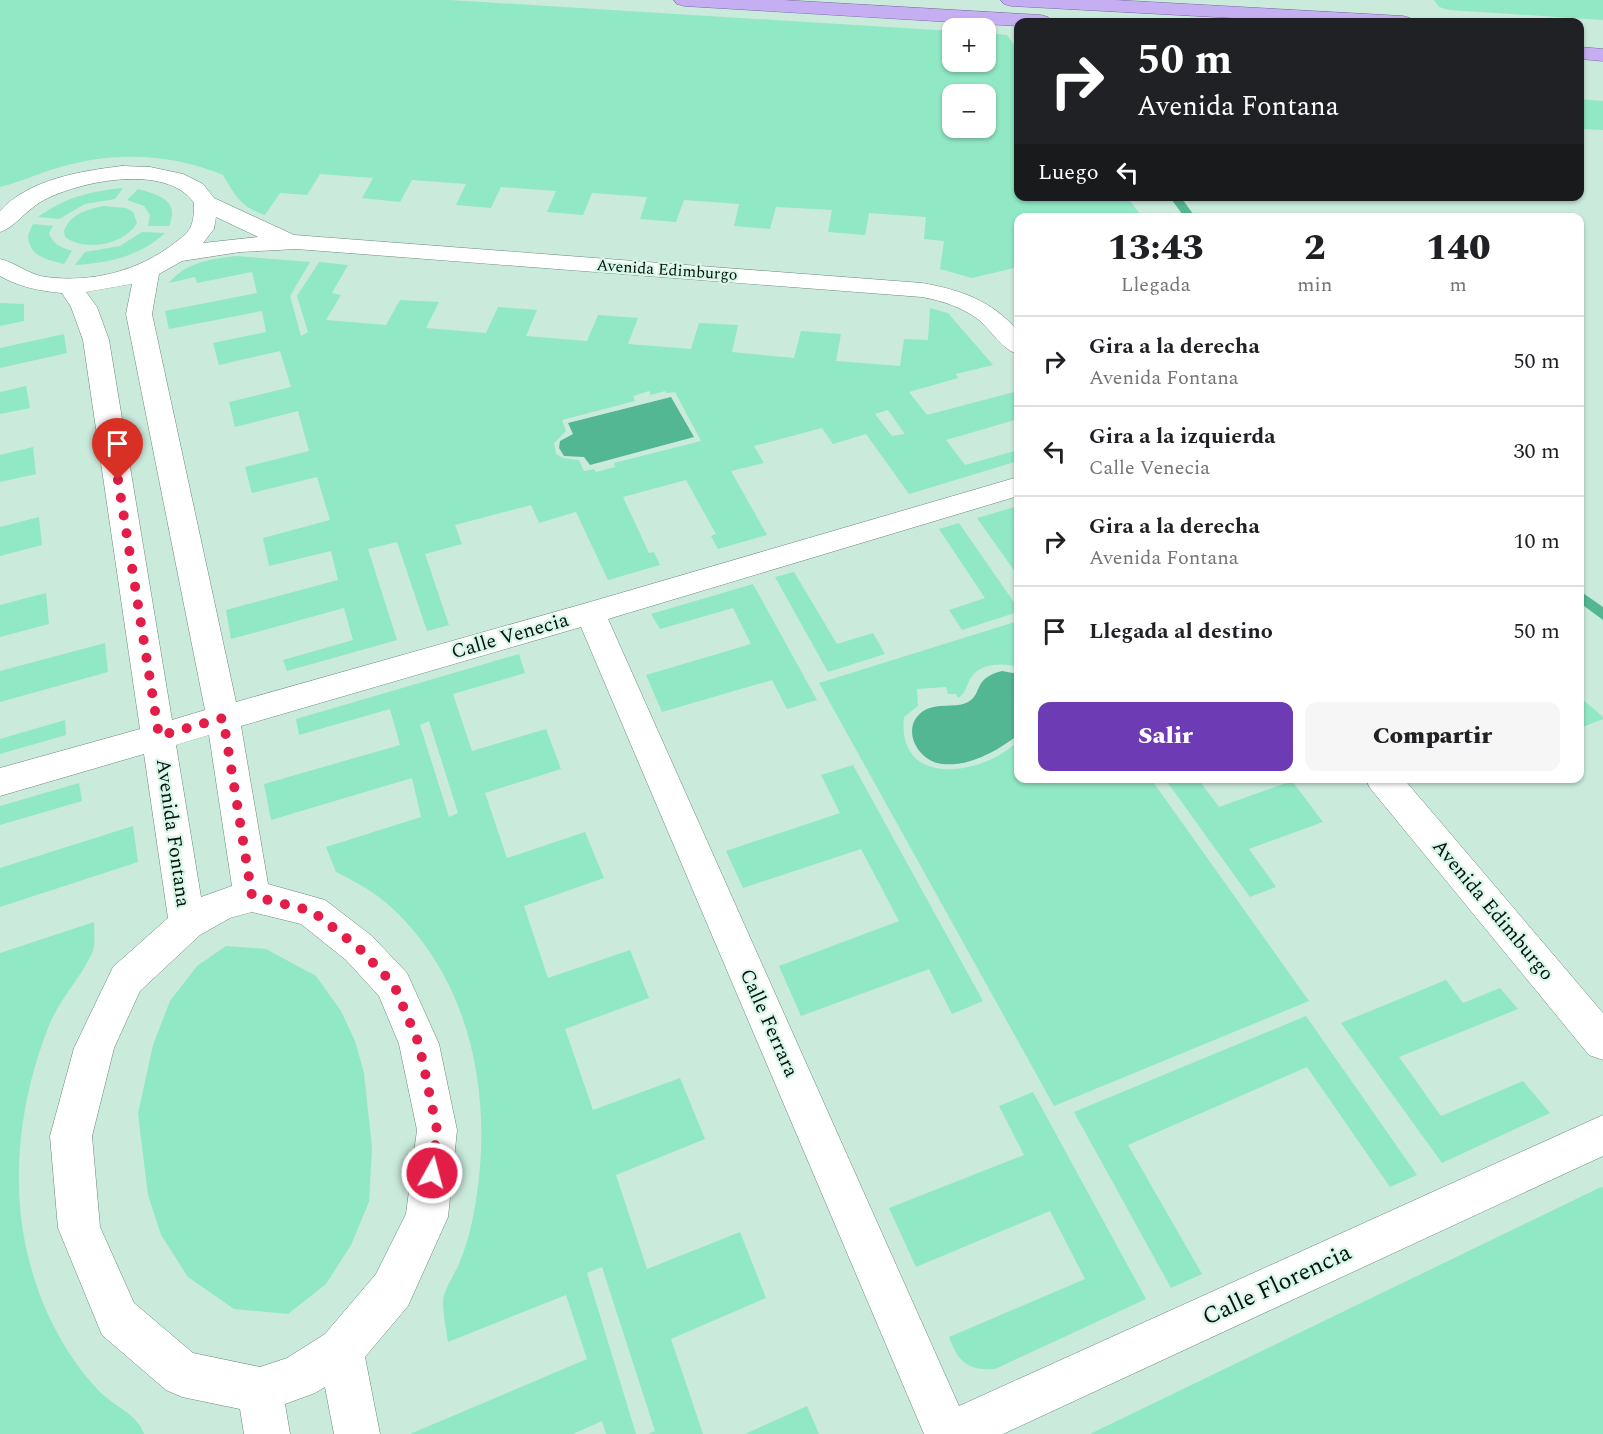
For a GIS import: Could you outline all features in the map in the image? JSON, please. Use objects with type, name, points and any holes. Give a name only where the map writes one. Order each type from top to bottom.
[{"type":"highway","points":[[684,0],[1014,19]]},
{"type":"highway","points":[[1011,0],[1332,18]]},
{"type":"highway","points":[[1584,53],[1603,55]]},
{"type":"street","name":"Avenida Edimburgo","points":[[38,194],[74,180],[104,174],[150,173],[177,179],[196,189],[206,203],[254,227],[296,242]]},
{"type":"street","points":[[0,199],[38,194]]},
{"type":"street","points":[[0,225],[5,216],[38,194]]},
{"type":"street","points":[[4,275],[38,285],[70,287],[110,282],[148,270],[178,254],[203,228],[206,203]]},
{"type":"street","name":"Avenida Edimburgo","points":[[178,254],[240,245],[296,242],[922,290],[948,294],[971,302],[997,321],[1014,341]]},
{"type":"street","points":[[148,270],[139,315],[223,718],[252,896]]},
{"type":"street","name":"Avenida Fontana","points":[[70,287],[84,308],[96,340],[187,924]]},
{"type":"street","name":"Calle Venecia","points":[[0,782],[590,613],[1014,487]]},
{"type":"street","name":"Calle Ferrara","points":[[590,613],[949,1434]]},
{"type":"street","name":"Avenida Edimburgo","points":[[1386,783],[1603,1042]]},
{"type":"street","points":[[252,896],[312,911],[359,948],[394,985],[419,1044],[437,1130],[427,1217],[392,1290],[341,1350],[299,1377],[260,1390],[182,1374],[118,1319],[79,1228],[70,1136],[94,1048],[126,979],[187,924],[220,905],[252,896]]},
{"type":"street","name":"Calle Florencia","points":[[949,1434],[1603,1135]]},
{"type":"street","points":[[341,1350],[357,1434]]},
{"type":"street","points":[[260,1390],[267,1434]]},
{"type":"shaded area","points":[[0,0],[450,0],[942,30],[942,72],[996,72],[996,34],[1007,35],[1014,45],[1014,201],[1130,201],[1139,213],[1014,213],[1014,268],[972,278],[940,269],[944,241],[924,239],[926,217],[869,213],[865,235],[828,232],[832,210],[776,207],[770,229],[734,226],[739,204],[684,200],[676,222],[640,219],[647,197],[592,193],[583,215],[547,212],[556,191],[501,187],[491,208],[456,205],[466,184],[412,180],[400,202],[362,198],[373,178],[320,174],[307,195],[280,193],[265,215],[245,205],[223,175],[183,162],[120,157],[98,159],[57,168],[0,187]]},
{"type":"shaded area","points":[[1434,0],[1603,0],[1603,20],[1449,10],[1439,7]]},
{"type":"shaded area","points":[[1584,99],[1603,101],[1603,130],[1584,129]]},
{"type":"shaded area","points":[[123,188],[115,199],[85,204],[59,219],[38,217],[78,196]]},
{"type":"shaded area","points":[[138,189],[160,196],[170,204],[172,217],[169,226],[148,226],[150,215],[144,206],[127,200]]},
{"type":"shaded area","points":[[104,206],[126,208],[133,212],[137,223],[123,237],[104,244],[83,244],[65,237],[64,231],[75,216]]},
{"type":"shaded area","points":[[33,224],[53,226],[49,233],[55,243],[72,251],[64,264],[35,253],[28,235]]},
{"type":"shaded area","points":[[142,232],[165,233],[135,253],[112,260],[75,265],[85,252],[120,246]]},
{"type":"shaded area","points":[[236,256],[310,262],[290,296],[301,336],[308,332],[297,296],[319,262],[348,265],[332,293],[341,295],[326,320],[386,325],[400,300],[439,302],[426,328],[486,333],[498,307],[537,310],[526,336],[587,341],[598,315],[638,318],[628,344],[691,349],[699,323],[738,325],[732,352],[794,358],[801,331],[841,334],[836,361],[900,366],[904,339],[928,340],[930,308],[948,313],[993,365],[956,374],[958,378],[909,392],[927,415],[1014,392],[1014,420],[946,440],[965,465],[1014,451],[1014,462],[909,494],[866,434],[833,444],[822,428],[754,446],[764,463],[731,471],[767,535],[718,549],[711,536],[716,534],[686,480],[623,497],[649,553],[654,552],[660,565],[608,580],[576,512],[539,523],[531,505],[455,525],[462,544],[425,554],[449,625],[427,631],[397,542],[368,549],[397,640],[287,671],[283,660],[353,640],[344,608],[231,639],[226,610],[338,580],[331,551],[269,566],[263,538],[330,520],[317,477],[252,493],[245,467],[309,451],[298,411],[235,427],[229,402],[291,387],[280,351],[219,365],[213,343],[266,332],[262,311],[169,329],[165,311],[257,293],[252,272],[197,283],[195,277],[169,283],[183,270],[209,260]],"holes":[[[649,391],[651,395],[665,391],[666,393],[675,392],[701,441],[614,463],[615,467],[596,472],[594,469],[584,471],[579,460],[563,458],[556,454],[554,443],[566,431],[562,420],[635,401],[633,396]],[[888,410],[904,433],[892,436],[875,414]]]},
{"type":"shaded area","points":[[0,303],[24,304],[24,321],[0,326]]},
{"type":"shaded area","points":[[64,334],[67,353],[0,368],[0,348]]},
{"type":"shaded area","points":[[26,386],[30,408],[0,414],[0,392]]},
{"type":"shaded area","points":[[671,397],[694,437],[590,465],[584,457],[564,456],[559,448],[560,441],[573,434],[568,423]]},
{"type":"shaded area","points":[[33,447],[36,474],[0,482],[0,455]]},
{"type":"shaded area","points":[[1014,507],[1014,570],[977,518]]},
{"type":"shaded area","points":[[39,517],[42,545],[0,556],[0,527]]},
{"type":"shaded area","points":[[959,523],[1014,602],[1014,613],[962,630],[949,610],[985,598],[939,529]]},
{"type":"shaded area","points":[[794,572],[837,644],[873,633],[885,654],[828,672],[775,577]]},
{"type":"shaded area","points":[[753,584],[817,700],[787,709],[772,680],[662,712],[646,675],[751,644],[733,608],[660,629],[651,614]]},
{"type":"shaded area","points":[[46,593],[49,624],[0,637],[0,605]]},
{"type":"shaded area","points":[[1014,622],[1014,666],[1001,665],[982,668],[973,675],[964,693],[958,698],[956,694],[948,694],[946,687],[917,689],[918,706],[904,717],[905,740],[914,756],[927,765],[945,769],[964,768],[1003,753],[1014,744],[1014,783],[1154,783],[1309,1001],[1054,1106],[819,683]]},
{"type":"shaded area","points":[[105,643],[108,672],[0,702],[0,671]]},
{"type":"shaded area","points":[[519,654],[525,673],[453,694],[472,751],[546,729],[561,769],[485,793],[507,858],[585,832],[604,878],[524,906],[548,978],[630,950],[649,998],[565,1029],[593,1110],[680,1078],[705,1139],[616,1175],[647,1269],[740,1232],[766,1298],[671,1339],[703,1434],[648,1434],[655,1431],[602,1267],[587,1273],[636,1434],[606,1434],[602,1421],[573,1434],[410,1434],[587,1359],[566,1295],[448,1342],[443,1301],[468,1238],[480,1171],[479,1089],[472,1049],[460,1010],[443,974],[421,940],[380,898],[336,872],[326,847],[421,817],[412,778],[271,820],[264,784],[400,745],[390,709],[299,735],[296,719]],"holes":[[[429,721],[458,813],[449,817],[420,725]]]},
{"type":"shaded area","points":[[1002,671],[1014,673],[1014,738],[983,757],[963,763],[942,764],[933,761],[918,750],[912,733],[917,717],[930,708],[966,703],[975,696],[982,683],[992,674]]},
{"type":"shaded area","points":[[1584,700],[1603,717],[1584,726]]},
{"type":"shaded area","points":[[65,720],[66,735],[0,754],[0,739]]},
{"type":"shaded area","points":[[853,765],[983,1001],[952,1014],[929,969],[801,1016],[779,966],[899,921],[861,849],[743,888],[726,851],[840,813],[821,775]]},
{"type":"shaded area","points":[[79,783],[82,801],[0,825],[0,806]]},
{"type":"shaded area","points":[[1168,783],[1201,783],[1219,807],[1286,783],[1294,783],[1323,822],[1249,849],[1276,887],[1250,897]]},
{"type":"shaded area","points":[[133,826],[138,862],[0,907],[0,868]]},
{"type":"shaded area","points":[[94,922],[92,953],[50,1023],[31,1080],[21,1140],[20,1201],[23,1231],[34,1278],[56,1330],[87,1377],[99,1391],[136,1421],[144,1434],[0,1434],[0,953]]},
{"type":"shaded area","points":[[226,946],[266,949],[316,976],[341,1011],[355,1041],[364,1073],[372,1148],[369,1202],[351,1245],[326,1284],[288,1314],[234,1309],[188,1277],[161,1235],[148,1195],[138,1114],[153,1045],[170,1001],[197,966]]},
{"type":"shaded area","points":[[1446,980],[1463,1003],[1500,988],[1518,1009],[1399,1057],[1441,1116],[1523,1081],[1550,1113],[1442,1163],[1341,1023]]},
{"type":"shaded area","points":[[1306,1016],[1417,1175],[1390,1187],[1307,1067],[1128,1145],[1202,1274],[1171,1288],[1074,1112]]},
{"type":"shaded area","points":[[1033,1092],[1146,1299],[995,1369],[977,1368],[960,1358],[949,1337],[1085,1279],[1050,1211],[916,1267],[889,1208],[1024,1155],[999,1106]]},
{"type":"shaded area","points":[[1603,1187],[1603,1434],[1090,1434],[1599,1188]]},
{"type":"shaded area","points":[[807,1406],[819,1434],[745,1434]]},
{"type":"waterway","points":[[1178,201],[1187,213]]},
{"type":"waterway","points":[[1584,599],[1603,615]]},
{"type":"route","points":[[118,480],[159,736],[223,718],[252,896],[312,911],[359,948],[394,985],[419,1044],[437,1130],[432,1173]]}]
